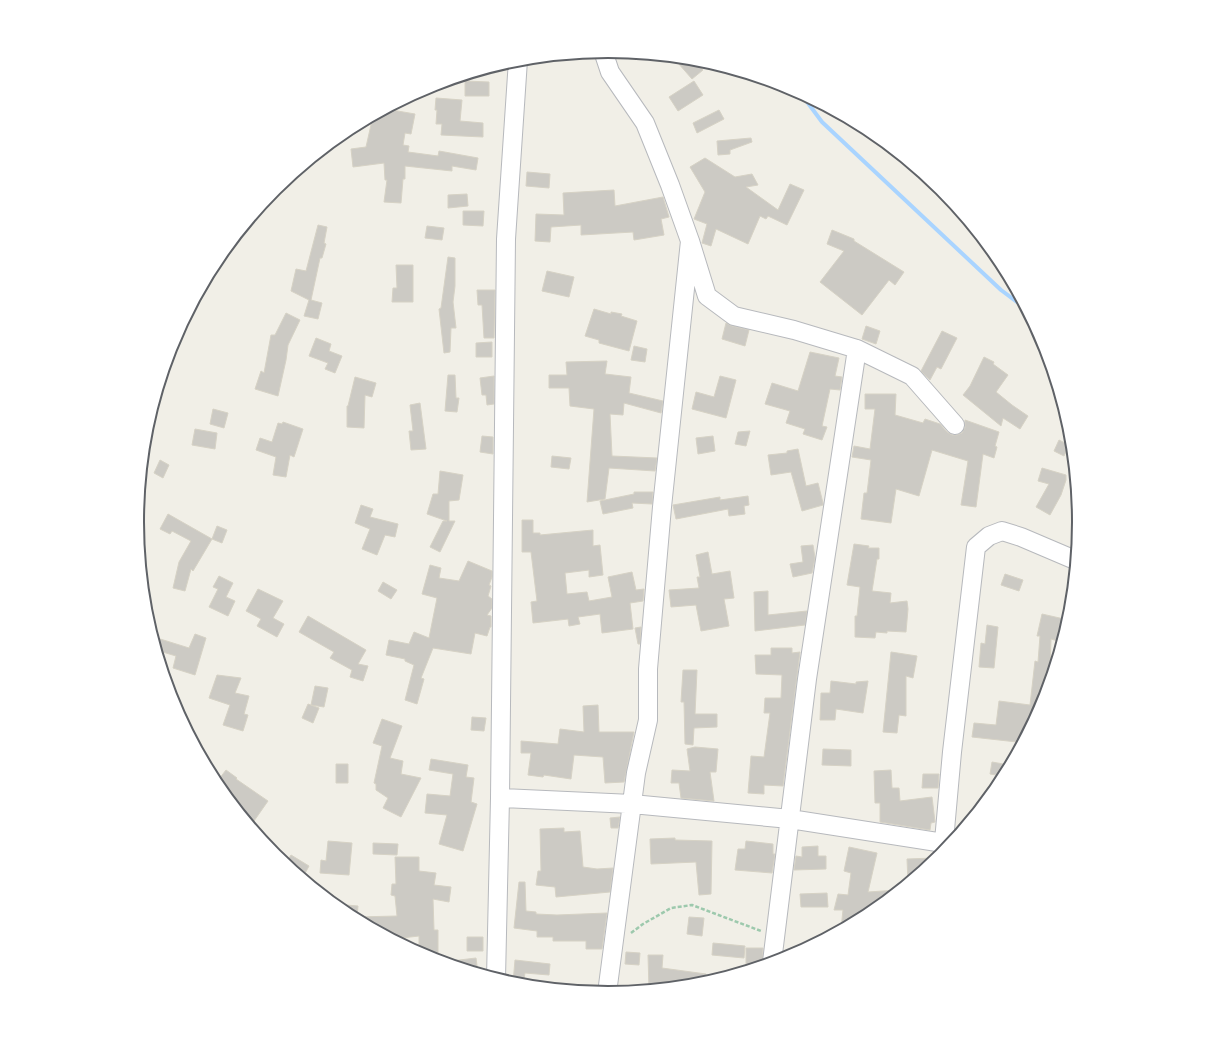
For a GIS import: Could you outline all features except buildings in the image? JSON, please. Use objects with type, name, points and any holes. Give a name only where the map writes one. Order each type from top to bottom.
[{"type":"street","points":[[605,58],[610,72],[645,123],[690,240],[707,296],[734,316],[794,330],[857,350],[912,376],[955,425]]},
{"type":"street","points":[[496,972],[500,798],[506,239],[518,67]]},
{"type":"street","points":[[608,986],[636,773],[648,720],[648,669],[657,561],[690,240]]},
{"type":"street","points":[[773,955],[807,679],[857,350]]},
{"type":"street","points":[[946,838],[952,752],[976,547],[989,536],[1002,531],[1021,537],[1070,558]]},
{"type":"street","points":[[500,798],[632,804],[790,819],[941,845]]},
{"type":"path","points":[[613,947],[643,924],[671,908],[692,905],[776,937]]},
{"type":"waterway","points":[[809,104],[822,122],[1001,290],[1015,300]]}]
